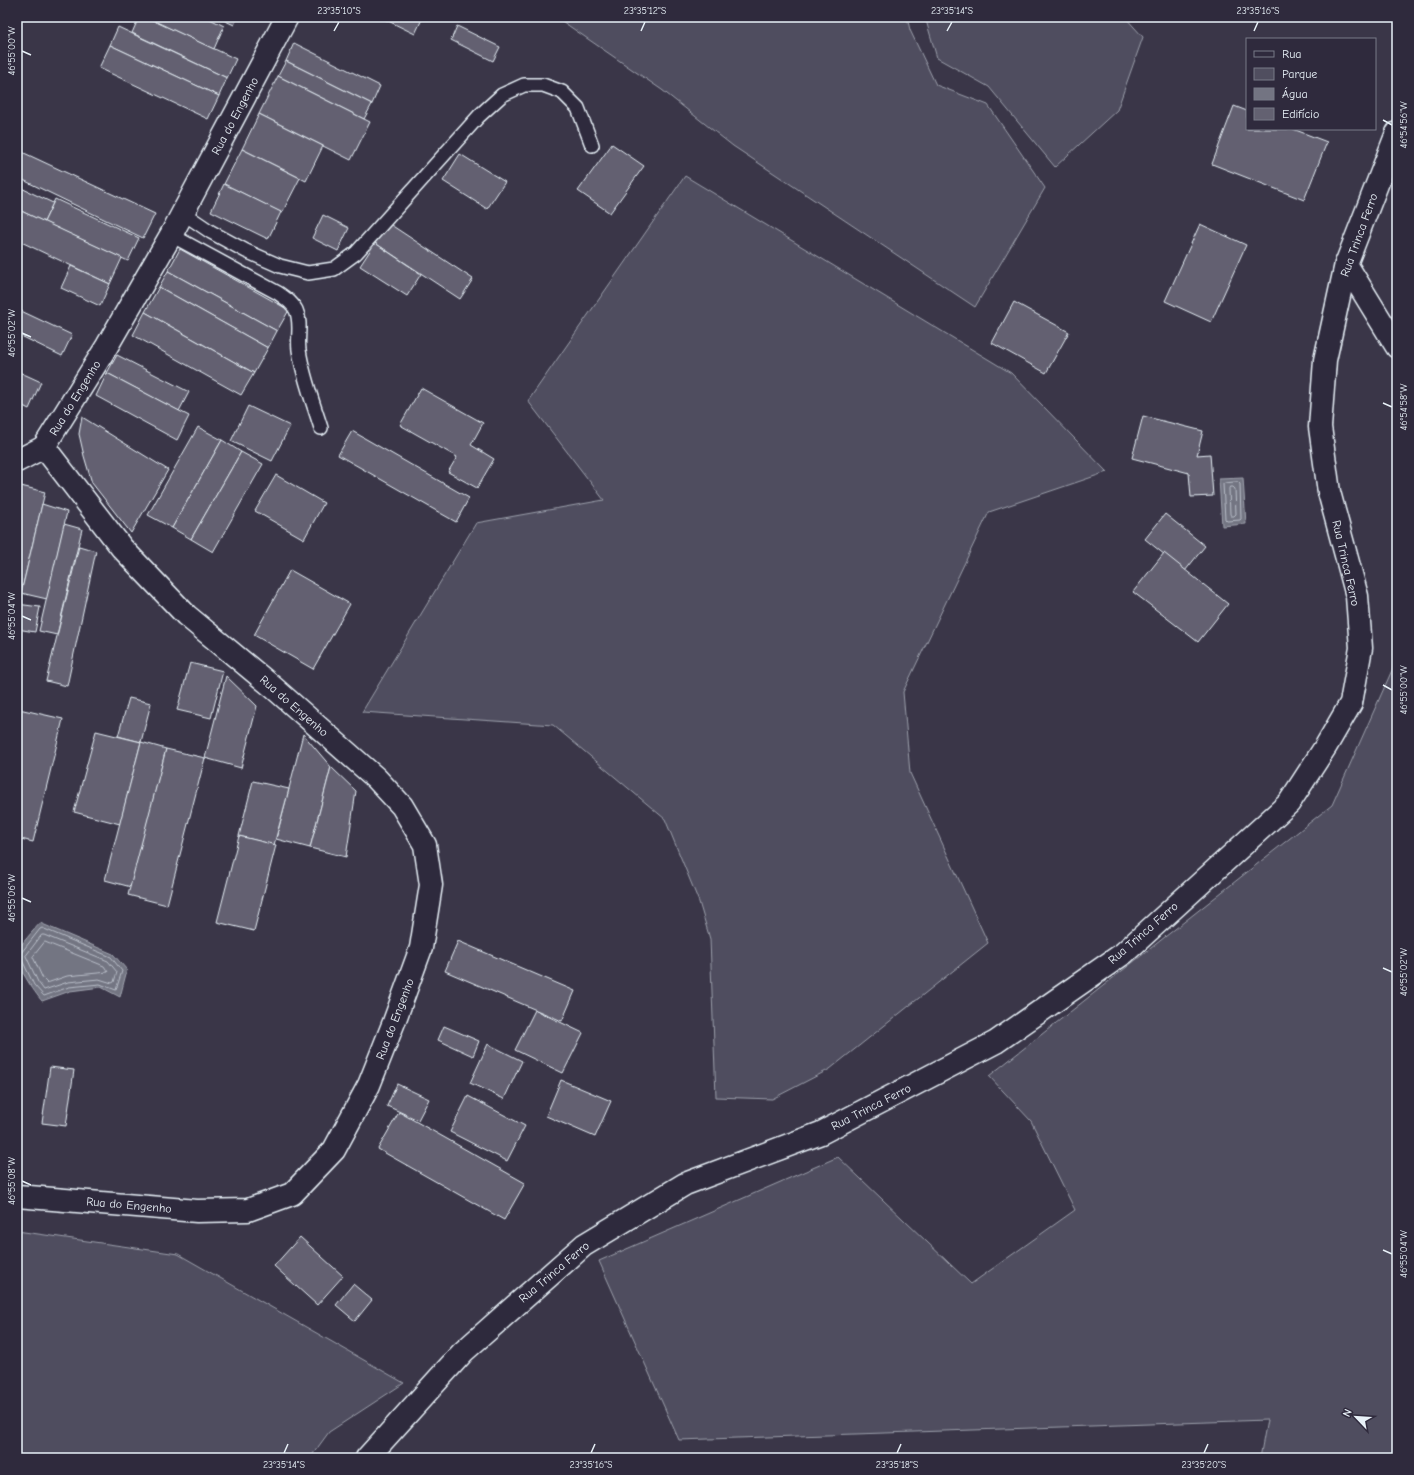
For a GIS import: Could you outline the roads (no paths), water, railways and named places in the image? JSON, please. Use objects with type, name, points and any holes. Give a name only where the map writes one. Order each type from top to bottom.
[{"type":"street","name":"Rua do Engenho","points":[[17,1196],[198,1210],[248,1210],[292,1194],[334,1150],[369,1085],[421,948],[431,885],[425,845],[402,806],[376,778],[274,688],[186,615],[122,548],[44,447],[108,346],[183,214],[287,17]]},
{"type":"street","name":"Rua Trinca Ferro","points":[[366,1458],[463,1352],[584,1245],[685,1184],[821,1133],[996,1042],[1124,953],[1289,803],[1326,746],[1351,703],[1361,648],[1357,596],[1329,492],[1320,427],[1324,360],[1346,264],[1397,133]]},
{"type":"street","points":[[1346,264],[1397,348]]},
{"type":"street","points":[[17,461],[44,447]]},
{"type":"lane","points":[[183,214],[211,232],[246,251],[280,266],[308,273],[334,269],[356,253],[479,116],[502,95],[524,86],[543,84],[562,92],[578,108],[592,145]]},
{"type":"lane","points":[[171,235],[290,301],[297,311],[300,325],[299,348],[303,370],[321,428]]},
{"type":"water","points":[[1243,478],[1246,524],[1222,526],[1219,479]]},
{"type":"water","points":[[40,923],[113,954],[127,970],[120,997],[101,987],[70,991],[42,1001],[26,978],[17,957],[17,952],[21,946]]}]
